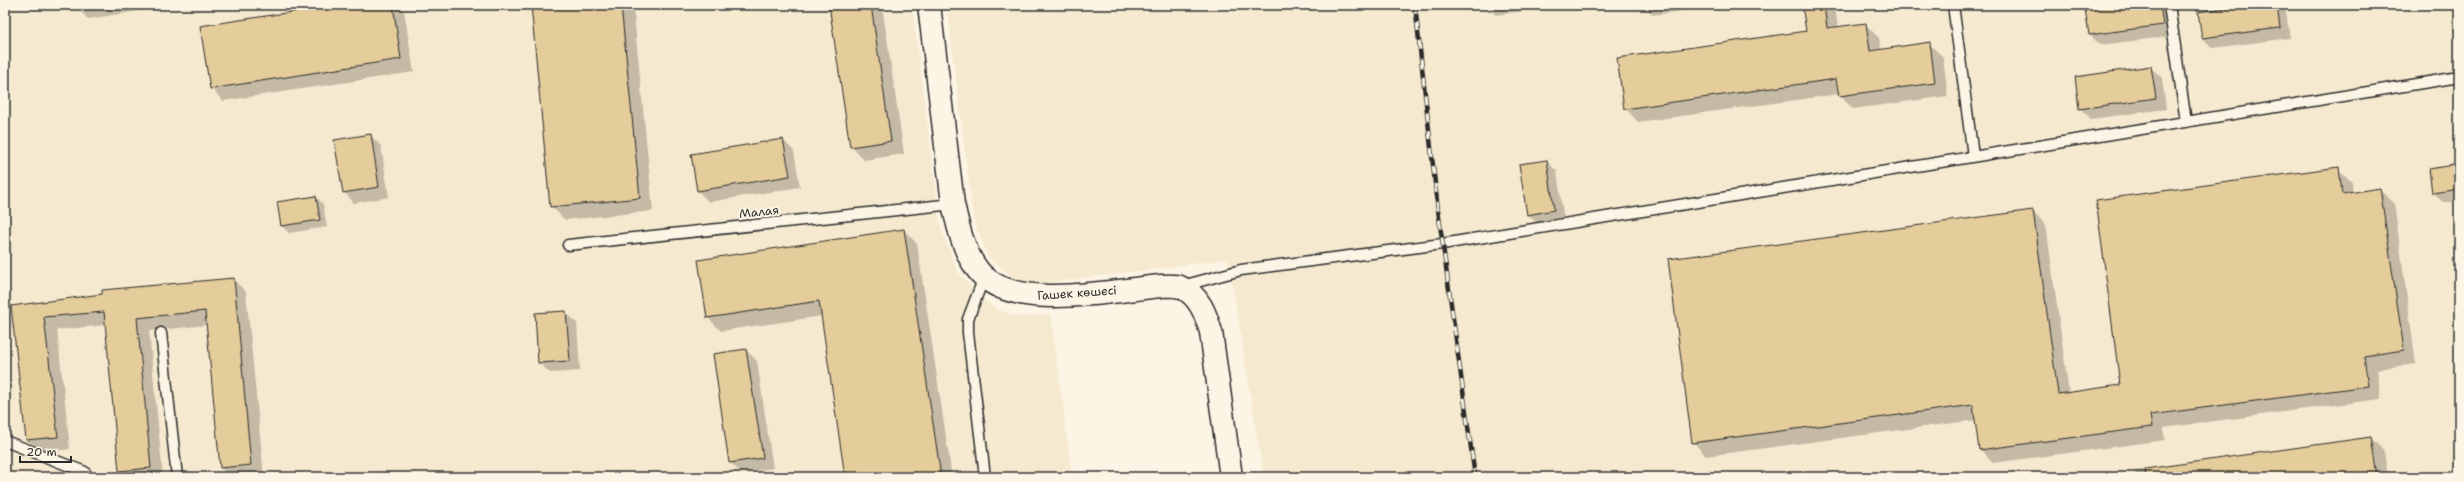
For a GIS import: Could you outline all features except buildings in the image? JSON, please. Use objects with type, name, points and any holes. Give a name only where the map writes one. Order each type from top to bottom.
[{"type":"street","name":"Гашек көшесі","points":[[929,5],[953,204],[968,253],[984,277],[1005,290],[1044,297],[1161,286],[1180,286]]},
{"type":"street","points":[[1180,286],[1192,296],[1204,310],[1211,332],[1231,477]]},
{"type":"lane","points":[[1953,5],[1973,156]]},
{"type":"lane","points":[[2169,5],[2186,122]]},
{"type":"lane","points":[[1180,286],[1241,270],[1442,244],[2459,77]]},
{"type":"lane","name":"Малая","points":[[568,245],[953,204]]},
{"type":"lane","points":[[984,277],[968,318],[968,333],[985,477]]},
{"type":"lane","points":[[161,333],[177,477]]},
{"type":"lane","points":[[5,441],[85,472],[86,477]]},
{"type":"shaded area","points":[[5,5],[912,5],[941,228],[958,272],[975,292],[996,309],[1020,317],[1051,314],[1072,477],[5,477]]},
{"type":"shaded area","points":[[947,5],[2459,5],[2459,477],[1264,477],[1228,259],[1047,283],[1026,282],[1013,277],[988,257],[973,218]]},
{"type":"railway","points":[[1415,5],[1438,210],[1475,477]]}]
